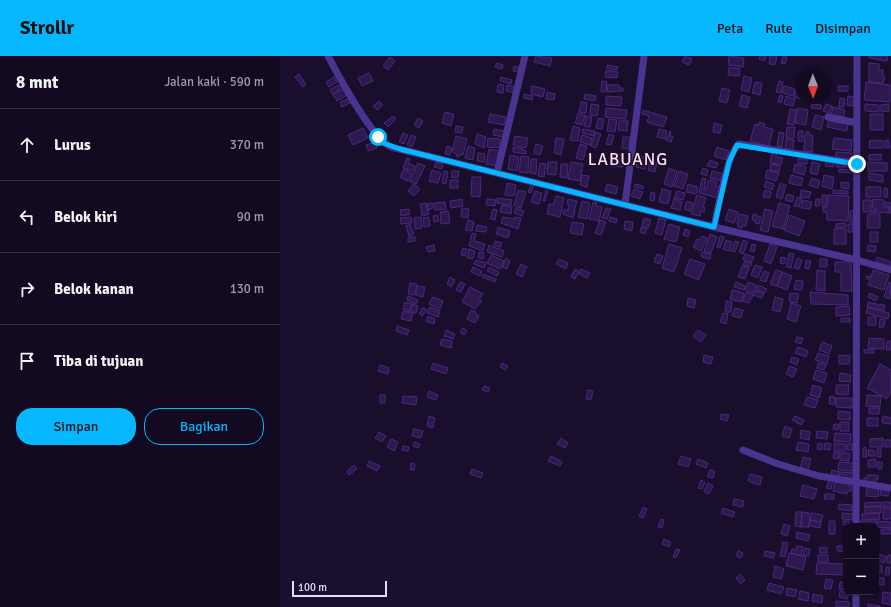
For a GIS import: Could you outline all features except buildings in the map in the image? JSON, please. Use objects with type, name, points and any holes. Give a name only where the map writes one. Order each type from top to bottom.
[{"type":"street","points":[[328,56],[372,130],[383,143],[391,147],[714,227],[857,260],[891,270]]},
{"type":"street","points":[[498,173],[525,56]]},
{"type":"street","points":[[625,205],[644,56]]},
{"type":"street","points":[[856,523],[857,56]]},
{"type":"street","points":[[828,117],[857,122]]},
{"type":"street","points":[[714,227],[729,162],[737,145],[857,164]]},
{"type":"street","points":[[743,450],[795,470],[834,480],[891,488]]},
{"type":"street","points":[[856,595],[856,607]]},
{"type":"district","name":"LABUANG","points":[[628,159]]},
{"type":"route","points":[[378,137],[383,143],[391,147],[443,161],[498,173],[714,227],[729,162],[736,146],[739,144],[857,164]]}]
